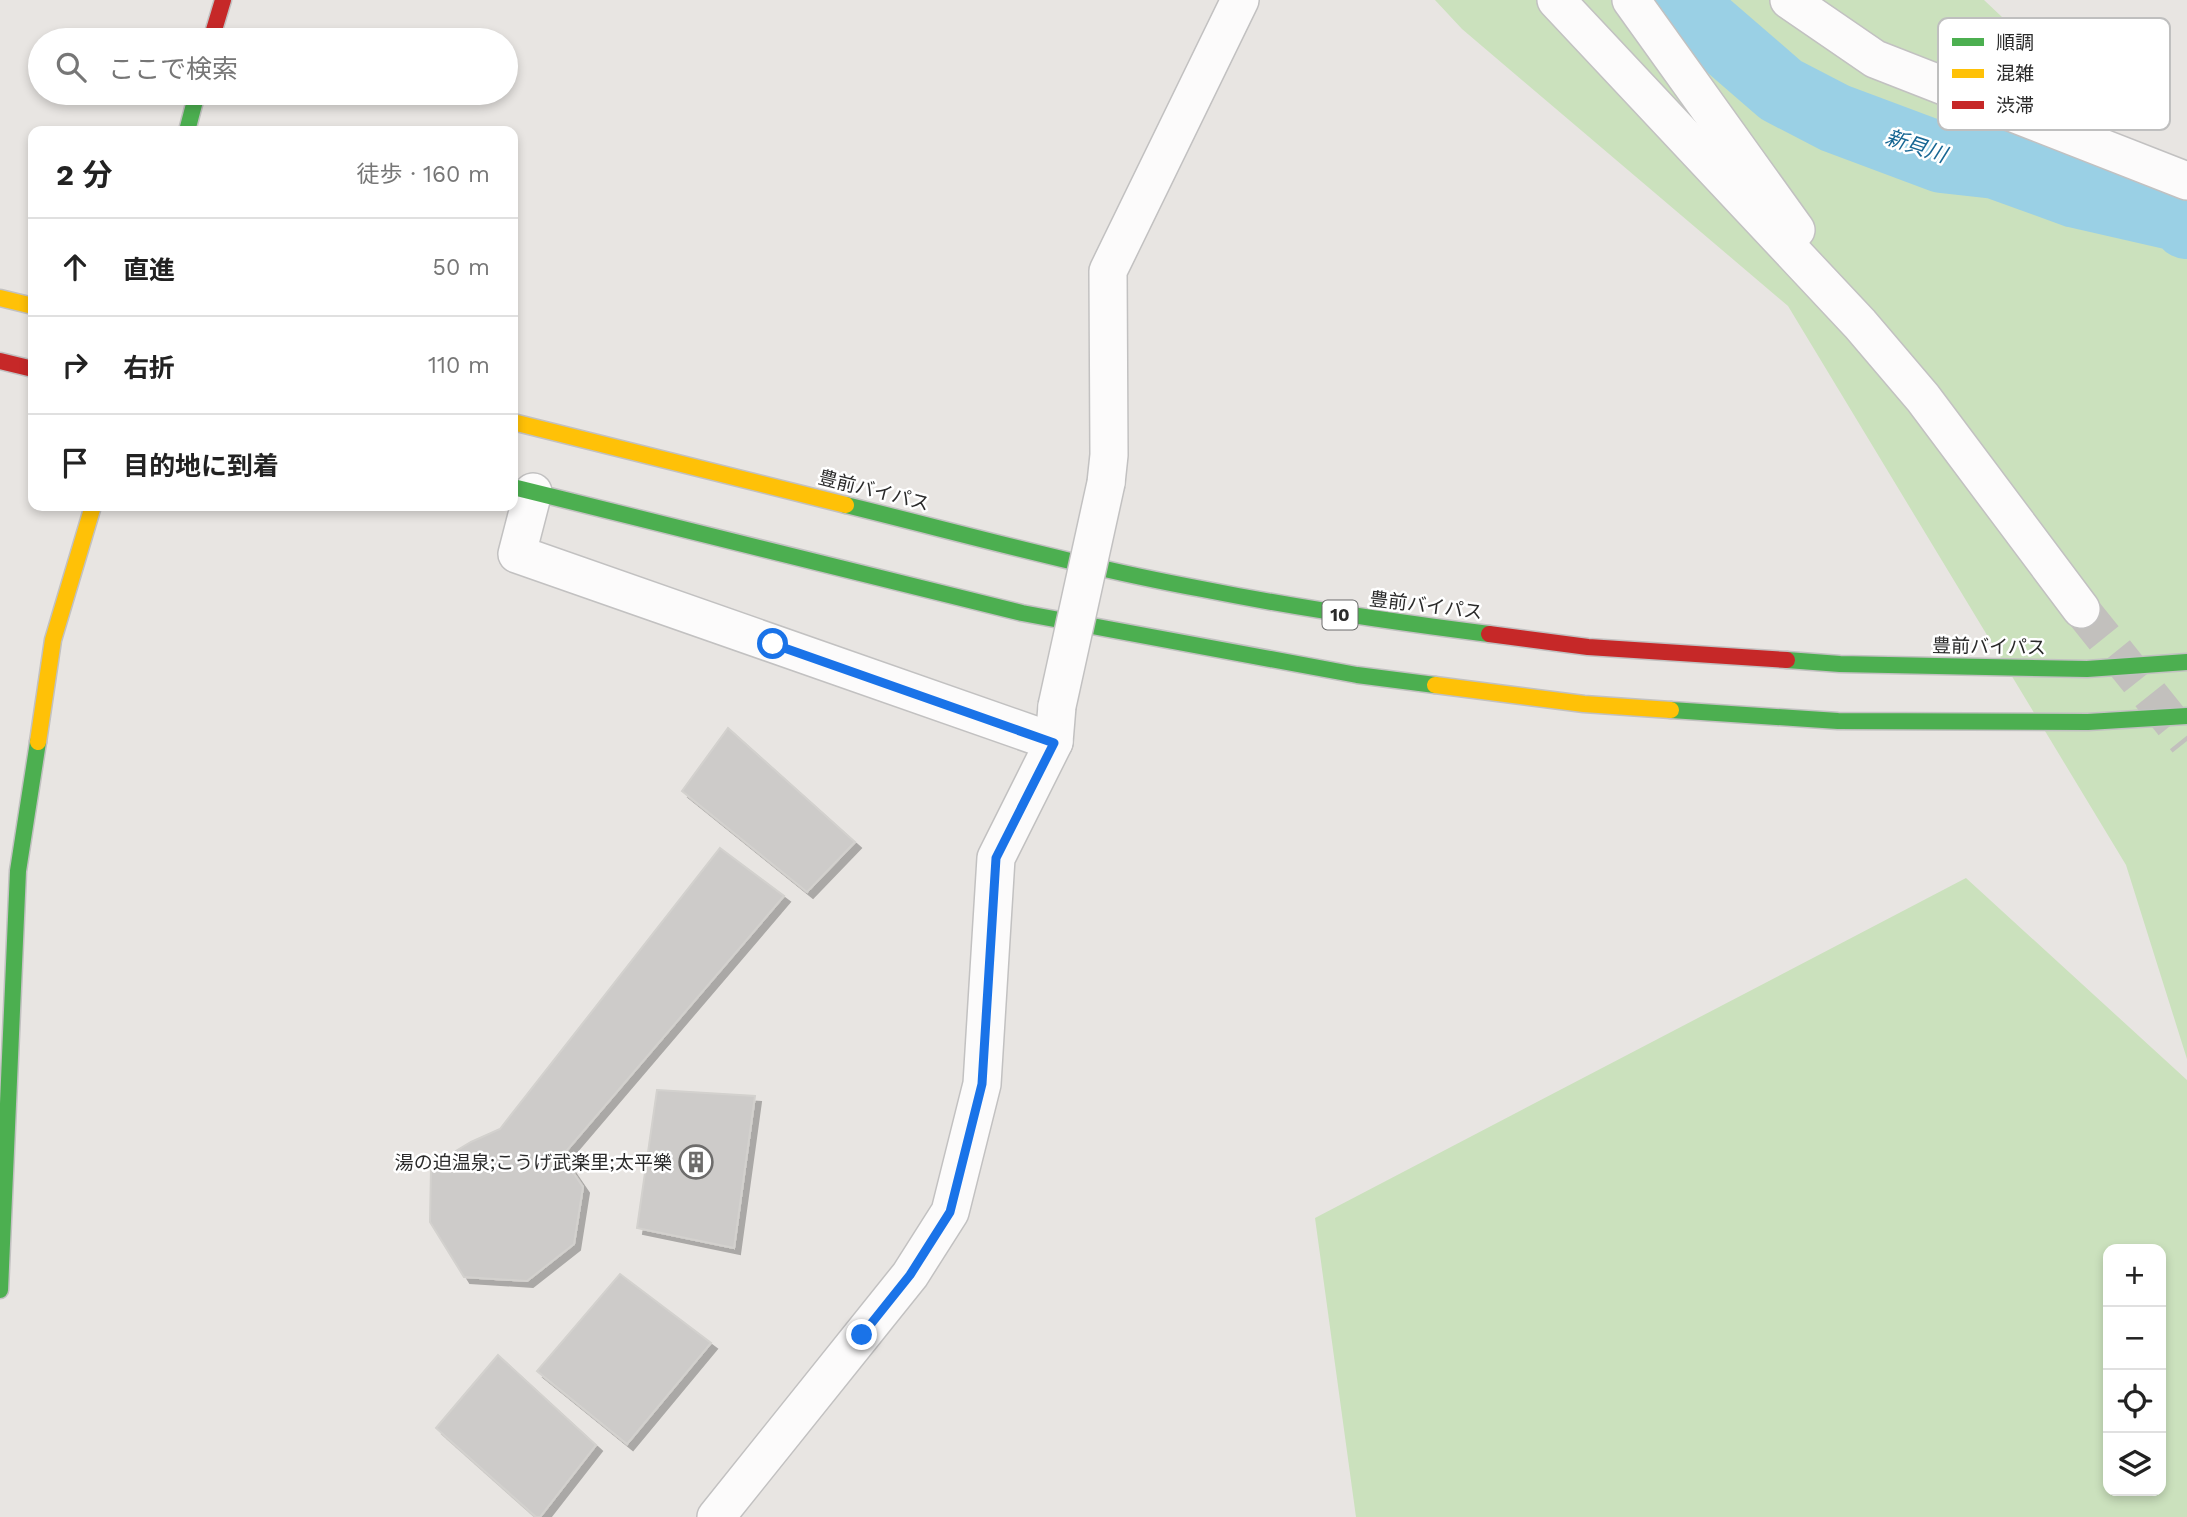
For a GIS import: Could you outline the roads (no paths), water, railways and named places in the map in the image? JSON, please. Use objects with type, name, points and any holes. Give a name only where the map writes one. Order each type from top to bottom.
[{"type":"main road","points":[[215,28],[223,0]]},
{"type":"main road","points":[[188,126],[194,105]]},
{"type":"main road","points":[[0,298],[28,305]]},
{"type":"main road","points":[[0,361],[28,368]]},
{"type":"main road","name":"豊前バイパス","points":[[518,423],[1031,551],[1199,589],[1353,617],[1588,647],[1840,664],[2087,669],[2187,662]]},
{"type":"main road","points":[[523,490],[1021,613],[1357,675],[1584,704],[1838,721],[2088,722],[2187,716]]},
{"type":"main road","points":[[0,1290],[18,871],[53,640],[92,511]]},
{"type":"street","points":[[716,1517],[910,1275],[950,1212],[982,1084],[996,858],[1054,743],[1057,706],[1106,484],[1109,455],[1108,271],[1240,0]]},
{"type":"street","points":[[1556,0],[1860,324],[1923,398],[2081,609]]},
{"type":"street","points":[[1631,0],[1766,185],[1860,324]]},
{"type":"street","points":[[1788,0],[1875,60],[1938,84]]},
{"type":"street","points":[[2055,130],[2187,181]]},
{"type":"street","points":[[523,490],[517,554],[1054,743]]},
{"type":"waterway","name":"新貝川","points":[[1677,0],[1781,90],[1835,118],[1942,158],[1996,164],[2076,193],[2181,217],[2187,224]]},
{"type":"tunnel","points":[[2081,609],[2187,741]]},
{"type":"place","name":"湯の迫温泉;こうげ武楽里;太平樂","points":[[696,1162]]}]
